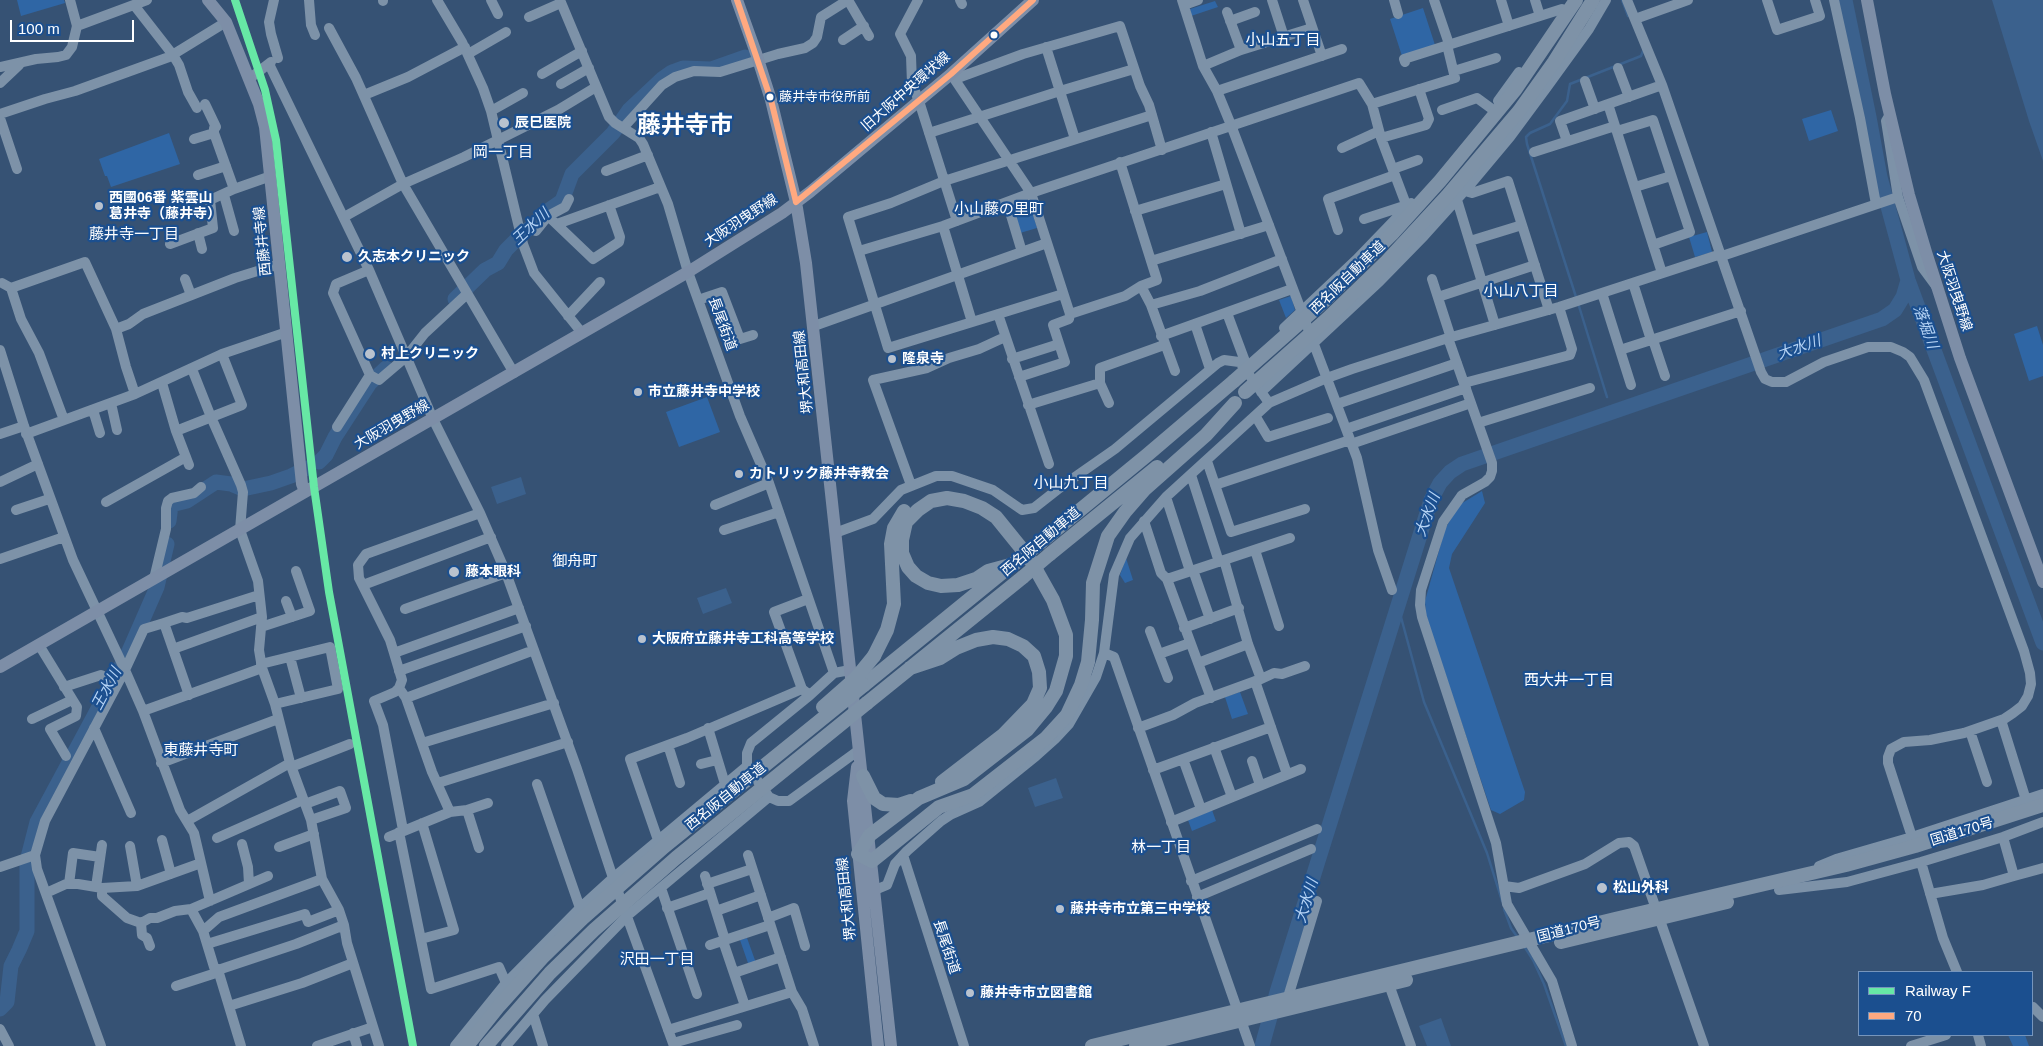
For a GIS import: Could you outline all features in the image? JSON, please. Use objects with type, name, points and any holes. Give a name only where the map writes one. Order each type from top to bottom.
[{"type":"highway","name":"西名阪自動車道","points":[[467,1046],[499,1006],[542,958],[583,918],[754,768],[864,685],[1041,542],[1146,456],[1321,304],[1392,234],[1434,188],[1515,90],[1576,0]]},
{"type":"highway","name":"西名阪自動車道","points":[[486,1046],[550,974],[594,930],[676,858],[1235,403],[1328,319],[1387,261],[1447,196],[1519,111],[1554,62],[1593,0]]},
{"type":"highway","points":[[910,668],[940,658],[956,648],[976,640],[993,637],[1008,639],[1023,646],[1034,656],[1039,672],[1040,688],[1032,704],[1003,735],[870,835],[858,854],[872,861],[939,807],[973,795],[1039,744],[1067,715],[1081,685],[1088,662],[1094,583],[1108,536],[1124,512],[1145,488],[1206,435],[1235,403]]},
{"type":"highway","points":[[754,768],[856,678],[874,656],[887,630],[894,604],[892,544],[894,528],[900,517],[915,502],[941,491],[971,496],[992,505],[1008,520],[1036,556],[1062,602],[1070,623],[1073,642],[1072,659],[1063,696],[1051,715],[1020,747],[956,802]]},
{"type":"highway","points":[[863,776],[874,798],[883,804],[899,805],[964,779],[1027,730],[1046,707],[1056,691],[1066,656],[1066,635],[1053,600],[1030,559],[996,517],[982,508],[964,501],[947,498],[931,502],[918,510],[906,522],[902,540],[902,554],[908,567],[916,576],[928,583],[941,586],[958,585],[976,579],[988,571],[1014,564]]},
{"type":"highway","name":"国道170号","points":[[1261,1010],[1281,1012],[1387,980],[1531,944],[1659,914],[1779,890],[1919,854],[2014,820],[2043,805]]},
{"type":"highway","name":"国道170号","points":[[1659,914],[1795,876],[1881,856],[2014,820],[2043,815]]},
{"type":"highway","name":"国道170号","points":[[1136,1046],[1261,1010],[1288,998],[1387,980]]},
{"type":"highway","name":"国道170号","points":[[1092,1046],[1238,1016]]},
{"type":"main road","name":"西藤井寺線","points":[[208,0],[226,22],[249,79],[265,127],[301,471],[305,492]]},
{"type":"main road","name":"堺大和高田線","points":[[737,0],[759,60],[771,100],[796,202],[806,263],[850,670],[870,835],[891,1046]]},
{"type":"main road","name":"旧大阪中央環状線","points":[[796,202],[919,101],[953,76],[1033,0]]},
{"type":"main road","name":"大阪羽曳野線","points":[[1867,0],[1874,45],[1909,195],[1937,287],[2001,472],[2043,582]]},
{"type":"main road","name":"大阪羽曳野線","points":[[0,667],[688,272],[782,213],[796,202]]},
{"type":"main road","name":"堺大和高田線","points":[[859,750],[853,801],[878,1046]]},
{"type":"street","points":[[0,67],[66,55],[72,47],[77,26],[70,0]]},
{"type":"street","points":[[77,26],[130,4],[147,0]]},
{"type":"street","points":[[274,0],[269,22],[273,61],[369,270],[433,419],[480,513],[506,573],[568,742],[613,878],[673,1045],[737,1025]]},
{"type":"street","points":[[309,0],[311,25],[315,35]]},
{"type":"street","points":[[437,0],[450,19],[466,51],[490,111],[522,240],[534,274],[582,333]]},
{"type":"street","points":[[491,0],[498,14]]},
{"type":"street","points":[[620,126],[662,85],[675,77],[694,71],[720,72],[805,48],[813,43],[819,29],[821,17],[836,3],[848,0],[869,36]]},
{"type":"street","points":[[918,0],[900,34],[911,56],[912,84],[957,221]]},
{"type":"street","points":[[1198,0],[1183,3],[1203,66],[1217,91],[1231,125],[1351,442],[1378,550],[1392,590]]},
{"type":"street","points":[[1272,0],[1284,37]]},
{"type":"street","points":[[1303,0],[1322,56]]},
{"type":"street","points":[[1394,0],[1398,14]]},
{"type":"street","points":[[1372,104],[1455,78],[1448,45],[1434,0]]},
{"type":"street","points":[[1500,0],[1509,26]]},
{"type":"street","points":[[1535,0],[1540,16]]},
{"type":"street","points":[[1261,392],[1392,268],[1464,191],[1516,130],[1590,29],[1606,0]]},
{"type":"street","points":[[1627,0],[1662,85],[1760,370],[1765,379],[1779,383],[1786,382],[1824,362],[1868,347],[1891,347],[1903,352],[1910,358],[1924,380],[1998,579],[2030,673],[2031,684],[2028,696],[2022,706],[2001,720],[1946,737],[1904,742],[1891,749],[1888,763],[1912,838]]},
{"type":"street","points":[[1635,19],[1688,0]]},
{"type":"street","points":[[1768,0],[1777,30],[1820,16],[1815,0]]},
{"type":"street","points":[[1834,0],[1877,204]]},
{"type":"street","points":[[529,17],[561,1]]},
{"type":"street","name":"長尾街道","points":[[561,1],[609,117],[638,138],[648,155],[740,416],[769,483],[834,673]]},
{"type":"street","points":[[130,4],[173,55],[179,65],[188,92],[216,127],[214,128],[214,133],[234,189]]},
{"type":"street","points":[[1405,62],[1404,59],[1540,16],[1565,5]]},
{"type":"street","points":[[1244,365],[1356,260],[1407,206],[1492,109],[1565,5]]},
{"type":"street","points":[[1240,50],[1228,16],[1255,12]]},
{"type":"street","points":[[0,114],[45,98],[75,91],[173,55],[226,22]]},
{"type":"street","points":[[843,40],[864,26]]},
{"type":"street","points":[[1018,376],[1065,362],[1052,325],[1069,319],[1070,314],[1031,193],[953,76],[1120,26],[1152,115],[1162,150]]},
{"type":"street","points":[[329,28],[364,95],[403,184],[514,373]]},
{"type":"street","points":[[1203,66],[1240,50],[1312,28]]},
{"type":"street","points":[[364,95],[506,32]]},
{"type":"street","points":[[1046,47],[1075,139]]},
{"type":"street","points":[[1217,91],[1342,49]]},
{"type":"street","points":[[542,74],[582,51]]},
{"type":"street","points":[[1454,72],[1496,58]]},
{"type":"street","points":[[249,79],[273,61]]},
{"type":"street","points":[[0,83],[20,64]]},
{"type":"street","points":[[561,84],[589,68]]},
{"type":"street","points":[[1618,68],[1629,97]]},
{"type":"street","points":[[929,133],[1134,69]]},
{"type":"street","points":[[1585,81],[1594,109]]},
{"type":"street","points":[[859,251],[943,226],[1120,162],[1162,150],[1359,83],[1372,104],[1380,134],[1407,206]]},
{"type":"street","points":[[1567,141],[1560,122],[1662,85]]},
{"type":"street","points":[[344,217],[403,184],[558,110],[596,87]]},
{"type":"street","points":[[1342,148],[1380,134],[1426,125],[1429,119],[1419,89]]},
{"type":"street","points":[[490,111],[523,94]]},
{"type":"street","points":[[1442,110],[1477,98],[1492,109]]},
{"type":"street","points":[[1608,104],[1662,273]]},
{"type":"street","points":[[1063,294],[888,348],[848,217],[891,204],[944,181],[1009,159],[1152,115]]},
{"type":"street","points":[[1890,115],[1886,121],[1895,198],[1926,276],[1937,287]]},
{"type":"street","points":[[0,118],[17,169]]},
{"type":"street","points":[[1534,152],[1567,141],[1653,120],[1690,232],[1653,245]]},
{"type":"street","points":[[1211,132],[1241,234]]},
{"type":"street","points":[[194,140],[214,133]]},
{"type":"street","points":[[606,171],[648,155]]},
{"type":"street","points":[[1338,230],[1328,199],[1418,160]]},
{"type":"street","points":[[1070,314],[1125,296],[1141,286],[1157,280],[1120,162]]},
{"type":"street","points":[[198,175],[226,166]]},
{"type":"street","points":[[170,244],[213,228],[210,200],[271,176]]},
{"type":"street","points":[[1635,187],[1671,176]]},
{"type":"street","points":[[1464,191],[1472,193],[1508,181],[1549,310]]},
{"type":"street","points":[[1135,211],[1226,184]]},
{"type":"street","points":[[557,224],[660,186]]},
{"type":"street","points":[[224,195],[234,231]]},
{"type":"street","points":[[875,890],[887,885],[895,864],[941,821],[979,802],[1055,739],[1069,724],[1096,677],[1104,653],[1114,575],[1130,538],[1166,497],[1269,404],[1327,378],[1450,338],[1578,301],[1895,198]]},
{"type":"street","points":[[536,231],[548,216],[565,207],[569,199]]},
{"type":"street","points":[[1456,200],[1496,325]]},
{"type":"street","points":[[1007,202],[1022,252]]},
{"type":"street","points":[[548,216],[593,259],[619,242],[620,237],[609,205]]},
{"type":"street","points":[[1364,219],[1407,206]]},
{"type":"street","points":[[1151,261],[1269,225]]},
{"type":"street","points":[[1470,241],[1522,225]]},
{"type":"street","points":[[943,226],[972,322]]},
{"type":"street","points":[[198,233],[202,249]]},
{"type":"street","points":[[814,326],[1047,243]]},
{"type":"street","points":[[1151,305],[1200,292],[1282,259]]},
{"type":"street","points":[[64,420],[40,352],[3,284],[85,262],[116,329],[135,394]]},
{"type":"street","points":[[116,329],[143,314],[235,278],[280,264]]},
{"type":"street","points":[[1438,297],[1535,265]]},
{"type":"street","points":[[369,270],[336,284],[333,294],[370,376],[379,380],[406,357],[425,333],[467,294]]},
{"type":"street","points":[[1432,279],[1457,362],[1491,460],[1492,471],[1490,477],[1462,495],[1443,522],[1421,590],[1420,605],[1425,629],[1496,843],[1507,904],[1552,981],[1572,1046]]},
{"type":"street","points":[[185,280],[191,295]]},
{"type":"street","points":[[568,316],[600,282]]},
{"type":"street","points":[[1633,283],[1664,376]]},
{"type":"street","points":[[1141,286],[1151,305],[1175,371]]},
{"type":"street","points":[[1109,403],[1100,382],[1100,368],[1163,341],[1195,324],[1292,289]]},
{"type":"street","points":[[698,300],[722,292],[740,339],[753,335]]},
{"type":"street","points":[[1602,293],[1631,385]]},
{"type":"street","points":[[1346,429],[1465,386],[1570,355],[1572,349],[1559,307]]},
{"type":"street","points":[[1620,350],[1741,311]]},
{"type":"street","points":[[1227,313],[1244,365],[1269,404]]},
{"type":"street","points":[[998,314],[1049,464]]},
{"type":"street","points":[[1195,324],[1210,369]]},
{"type":"street","points":[[0,434],[64,420],[93,410],[162,383],[222,354],[287,332]]},
{"type":"street","points":[[911,485],[872,380],[927,368],[949,358],[979,349],[1005,337]]},
{"type":"street","points":[[1012,359],[1059,344]]},
{"type":"street","points":[[0,350],[25,430],[64,537],[96,611],[123,665],[143,711],[161,763],[194,833],[210,901]]},
{"type":"street","points":[[176,431],[242,405],[222,354]]},
{"type":"street","points":[[835,533],[873,519],[901,490],[936,476],[952,476],[993,490],[1015,507],[1022,510],[1034,508],[1115,449],[1218,363],[1224,360],[1244,365]]},
{"type":"street","points":[[1337,404],[1457,362]]},
{"type":"street","points":[[192,369],[242,489],[240,530],[258,581],[261,622],[259,650],[262,666],[290,765],[311,820],[322,879],[339,910],[379,1046]]},
{"type":"street","points":[[337,427],[370,376]]},
{"type":"street","points":[[1028,405],[1100,382]]},
{"type":"street","points":[[106,502],[188,461],[176,431],[162,383]]},
{"type":"street","points":[[1478,423],[1590,388]]},
{"type":"street","points":[[111,403],[117,430]]},
{"type":"street","points":[[1215,484],[1471,403]]},
{"type":"street","points":[[93,410],[100,433]]},
{"type":"street","points":[[1256,417],[1268,437],[1328,418]]},
{"type":"street","points":[[1207,460],[1230,532],[1305,509]]},
{"type":"street","points":[[0,482],[38,464]]},
{"type":"street","points":[[1191,475],[1239,608],[1271,726],[1287,774]]},
{"type":"street","points":[[715,505],[769,483]]},
{"type":"street","points":[[159,575],[168,501],[172,498],[194,493],[201,487]]},
{"type":"street","points":[[1166,497],[1210,619]]},
{"type":"street","points":[[16,510],[50,499]]},
{"type":"street","points":[[724,530],[778,512]]},
{"type":"street","points":[[480,513],[366,554],[358,565],[359,578],[390,640],[402,680],[395,692],[374,701],[383,725],[397,833],[431,990],[499,967],[506,983]]},
{"type":"street","points":[[1144,521],[1160,573],[1167,579],[1211,698]]},
{"type":"street","points":[[0,559],[64,537]]},
{"type":"street","points":[[363,585],[491,537]]},
{"type":"street","points":[[1167,579],[1290,538]]},
{"type":"street","points":[[1255,550],[1279,626]]},
{"type":"street","points":[[173,649],[261,622],[292,617],[310,611],[296,570]]},
{"type":"street","points":[[405,610],[506,573]]},
{"type":"street","points":[[101,1046],[46,893],[31,857],[45,821],[114,691],[123,665],[144,630],[259,595]]},
{"type":"street","points":[[806,692],[774,612],[808,600]]},
{"type":"street","points":[[286,601],[292,617]]},
{"type":"street","points":[[394,653],[519,608]]},
{"type":"street","points":[[1184,628],[1239,608]]},
{"type":"street","points":[[164,623],[189,694]]},
{"type":"street","points":[[400,671],[526,626]]},
{"type":"street","points":[[1150,631],[1168,678]]},
{"type":"street","points":[[1159,654],[1190,643]]},
{"type":"street","points":[[1198,663],[1248,644]]},
{"type":"street","points":[[38,645],[76,708],[76,716],[50,729],[66,756]]},
{"type":"street","points":[[143,711],[262,666],[330,647],[338,689],[274,704]]},
{"type":"street","points":[[406,698],[534,650]]},
{"type":"street","points":[[1104,653],[1114,657],[1249,1045]]},
{"type":"street","points":[[290,657],[301,698]]},
{"type":"street","points":[[1138,728],[1274,672],[1282,674],[1305,666]]},
{"type":"street","points":[[850,670],[834,673],[806,692],[751,743],[747,753],[769,797],[778,801],[789,801],[859,750]]},
{"type":"street","points":[[64,687],[101,674],[105,676],[114,691]]},
{"type":"street","points":[[399,688],[406,698],[432,772],[450,812]]},
{"type":"street","points":[[658,840],[630,759],[806,692]]},
{"type":"street","points":[[32,720],[72,700]]},
{"type":"street","points":[[422,743],[554,703]]},
{"type":"street","points":[[161,763],[278,719]]},
{"type":"street","points":[[2001,720],[2026,800]]},
{"type":"street","points":[[1153,770],[1271,726]]},
{"type":"street","points":[[94,728],[131,813]]},
{"type":"street","points":[[708,728],[725,784]]},
{"type":"street","points":[[1970,731],[1987,782]]},
{"type":"street","points":[[438,784],[568,742]]},
{"type":"street","points":[[187,821],[290,765],[350,744]]},
{"type":"street","points":[[668,746],[680,783]]},
{"type":"street","points":[[1214,748],[1232,797]]},
{"type":"street","points":[[1183,759],[1201,809]]},
{"type":"street","points":[[701,764],[717,760]]},
{"type":"street","points":[[1252,761],[1260,785]]},
{"type":"street","points":[[455,1046],[506,983],[580,908],[725,784],[754,768]]},
{"type":"street","points":[[1171,822],[1301,769]]},
{"type":"street","points":[[537,784],[580,908]]},
{"type":"street","points":[[216,838],[304,802],[340,791],[346,808],[311,820]]},
{"type":"street","points":[[1795,876],[1836,859],[1912,838],[2043,794]]},
{"type":"street","points":[[506,1046],[533,1014],[627,916],[769,797]]},
{"type":"street","points":[[397,833],[450,812],[466,810],[488,803]]},
{"type":"street","points":[[466,810],[480,848]]},
{"type":"street","points":[[421,939],[454,930],[422,822]]},
{"type":"street","points":[[1779,890],[1847,882],[2003,837],[2043,822]]},
{"type":"street","points":[[1191,881],[1317,829]]},
{"type":"street","points":[[279,847],[314,834]]},
{"type":"street","points":[[2003,837],[2014,876]]},
{"type":"street","points":[[162,840],[170,874]]},
{"type":"street","points":[[1504,886],[1519,888],[1585,864],[1619,842],[1629,842],[1638,853],[1704,1046]]},
{"type":"street","points":[[242,844],[250,884]]},
{"type":"street","points":[[102,845],[99,887],[102,896],[127,918],[141,923],[174,910],[191,909],[268,876]]},
{"type":"street","points":[[130,846],[138,886]]},
{"type":"street","points":[[1197,897],[1311,849]]},
{"type":"street","points":[[69,884],[73,853],[100,857]]},
{"type":"street","points":[[748,855],[792,992],[802,1010],[814,1046]]},
{"type":"street","name":"長尾街道","points":[[904,855],[964,1046]]},
{"type":"street","points":[[0,867],[31,857]]},
{"type":"street","points":[[1921,862],[1956,971]]},
{"type":"street","points":[[46,893],[69,884],[99,887],[138,886],[201,863]]},
{"type":"street","points":[[1930,894],[1983,885],[2043,868]]},
{"type":"street","points":[[667,908],[708,884],[752,869]]},
{"type":"street","points":[[203,930],[219,917],[322,879]]},
{"type":"street","points":[[708,884],[745,1006]]},
{"type":"street","points":[[661,888],[697,994]]},
{"type":"street","points":[[716,911],[761,895]]},
{"type":"street","points":[[1288,998],[1317,900]]},
{"type":"street","points":[[710,945],[769,921],[794,908],[805,946]]},
{"type":"street","points":[[191,909],[203,930],[214,967],[218,971],[239,1046]]},
{"type":"street","points":[[207,944],[305,914],[308,922],[339,910]]},
{"type":"street","points":[[141,923],[142,935],[147,938],[150,946]]},
{"type":"street","points":[[176,986],[344,925]]},
{"type":"street","points":[[734,973],[781,958]]},
{"type":"street","points":[[229,1006],[302,983],[354,963]]},
{"type":"street","points":[[1387,980],[1410,1046]]},
{"type":"street","points":[[668,1030],[792,992]]},
{"type":"street","points":[[2036,1006],[2043,1017]]},
{"type":"street","points":[[533,1014],[543,1046]]},
{"type":"street","points":[[319,1046],[373,1027]]},
{"type":"street","points":[[0,1029],[9,1046]]},
{"type":"street","points":[[353,1033],[358,1046]]},
{"type":"street","points":[[1911,1046],[1943,1036]]},
{"type":"shaded area","points":[[17,0],[64,0],[65,3],[21,16]]},
{"type":"shaded area","points":[[1992,0],[2043,0],[2043,161],[2029,121]]},
{"type":"shaded area","points":[[1215,1],[1218,7],[1191,16],[1190,9]]},
{"type":"shaded area","points":[[1423,8],[1435,45],[1402,56],[1390,19]]},
{"type":"shaded area","points":[[1831,110],[1838,131],[1809,141],[1802,119]]},
{"type":"shaded area","points":[[169,133],[180,164],[111,187],[99,159]]},
{"type":"shaded area","points":[[1025,199],[1029,201],[1037,228],[1020,233],[1012,208],[1013,204]]},
{"type":"shaded area","points":[[1707,232],[1712,252],[1695,257],[1689,237]]},
{"type":"shaded area","points":[[1291,296],[1295,310],[1286,318],[1279,300]]},
{"type":"shaded area","points":[[2037,326],[2043,345],[2043,376],[2029,381],[2014,334]]},
{"type":"shaded area","points":[[707,397],[720,432],[679,447],[666,412]]},
{"type":"shaded area","points":[[521,477],[526,494],[497,504],[491,487]]},
{"type":"shaded area","points":[[1482,491],[1485,503],[1452,554],[1449,568],[1525,792],[1524,800],[1500,814],[1491,810],[1434,641],[1426,615],[1425,601],[1445,529],[1459,505]]},
{"type":"shaded area","points":[[1126,558],[1133,580],[1125,583],[1120,575]]},
{"type":"shaded area","points":[[726,588],[732,603],[703,614],[697,598]]},
{"type":"shaded area","points":[[1240,692],[1248,714],[1232,719],[1225,697]]},
{"type":"shaded area","points":[[1056,778],[1063,798],[1035,807],[1028,788]]},
{"type":"shaded area","points":[[1212,810],[1216,821],[1192,831],[1188,820]]},
{"type":"shaded area","points":[[747,938],[756,963],[749,966],[740,940]]},
{"type":"shaded area","points":[[1441,1018],[1451,1046],[1427,1046],[1419,1026]]},
{"type":"shaded area","points":[[2008,1036],[2025,1036],[2029,1046],[2013,1046]]},
{"type":"waterway","points":[[1622,0],[1628,16]]},
{"type":"waterway","name":"落堀川","points":[[1845,0],[1880,177],[1908,280],[2043,643]]},
{"type":"waterway","points":[[1576,297],[1526,137],[1530,133],[1550,124],[1567,101],[1570,84],[1641,56],[1643,51]]},
{"type":"waterway","name":"王水川","points":[[455,299],[485,270],[498,263],[506,250],[525,231],[535,225],[542,215],[562,201],[572,174],[613,133],[629,110],[662,79],[672,72],[683,68],[711,69],[745,57]]},
{"type":"waterway","name":"大水川","points":[[1262,1046],[1277,992],[1431,500],[1440,483],[1450,472],[1462,464],[1882,319],[1895,310],[1903,297],[1908,280]]},
{"type":"waterway","points":[[1578,303],[1607,397]]},
{"type":"waterway","name":"王水川","points":[[319,462],[326,455],[335,437],[370,383],[386,368]]},
{"type":"waterway","name":"王水川","points":[[169,521],[171,505],[187,501],[216,482],[231,484],[243,489],[271,483],[307,468]]},
{"type":"waterway","name":"王水川","points":[[0,1009],[7,1002],[11,966],[27,931],[27,861],[37,822],[129,651],[157,587],[167,544]]},
{"type":"waterway","points":[[1398,606],[1424,702],[1487,853],[1502,901]]},
{"type":"waterway","points":[[1504,909],[1511,928],[1518,938]]},
{"type":"waterway","points":[[1524,946],[1544,984],[1566,1046]]},
{"type":"rail line","name":"F","points":[[235,0],[265,90],[276,140],[314,487],[329,592],[413,1046]]},
{"type":"transit line","name":"70","points":[[737,0],[771,100],[796,202]]},
{"type":"transit line","name":"70","points":[[796,202],[951,74],[1033,0]]},
{"type":"place","name":"藤井寺市役所前","points":[[770,97]]},
{"type":"place","name":"辰巳医院","points":[[504,123]]},
{"type":"place","name":"西國06番 紫雲山 葛井寺（藤井寺）","points":[[99,206]]},
{"type":"place","name":"久志本クリニック","points":[[347,257]]},
{"type":"place","name":"村上クリニック","points":[[370,354]]},
{"type":"place","name":"隆泉寺","points":[[892,359]]},
{"type":"place","name":"市立藤井寺中学校","points":[[638,392]]},
{"type":"place","name":"カトリック藤井寺教会","points":[[739,474]]},
{"type":"place","name":"藤本眼科","points":[[454,572]]},
{"type":"place","name":"大阪府立藤井寺工科高等学校","points":[[642,639]]},
{"type":"place","name":"松山外科","points":[[1602,888]]},
{"type":"place","name":"藤井寺市立第三中学校","points":[[1060,909]]},
{"type":"place","name":"藤井寺市立図書館","points":[[970,993]]},
{"type":"district","name":"小山五丁目","points":[[1283,41]]},
{"type":"district","name":"藤井寺市","points":[[685,126]]},
{"type":"district","name":"岡一丁目","points":[[503,153]]},
{"type":"district","name":"小山藤の里町","points":[[999,210]]},
{"type":"district","name":"藤井寺一丁目","points":[[134,235]]},
{"type":"district","name":"小山八丁目","points":[[1521,292]]},
{"type":"district","name":"小山九丁目","points":[[1071,484]]},
{"type":"district","name":"御舟町","points":[[575,562]]},
{"type":"district","name":"西大井一丁目","points":[[1569,681]]},
{"type":"district","name":"東藤井寺町","points":[[201,751]]},
{"type":"district","name":"林一丁目","points":[[1161,848]]},
{"type":"district","name":"沢田一丁目","points":[[657,960]]}]
